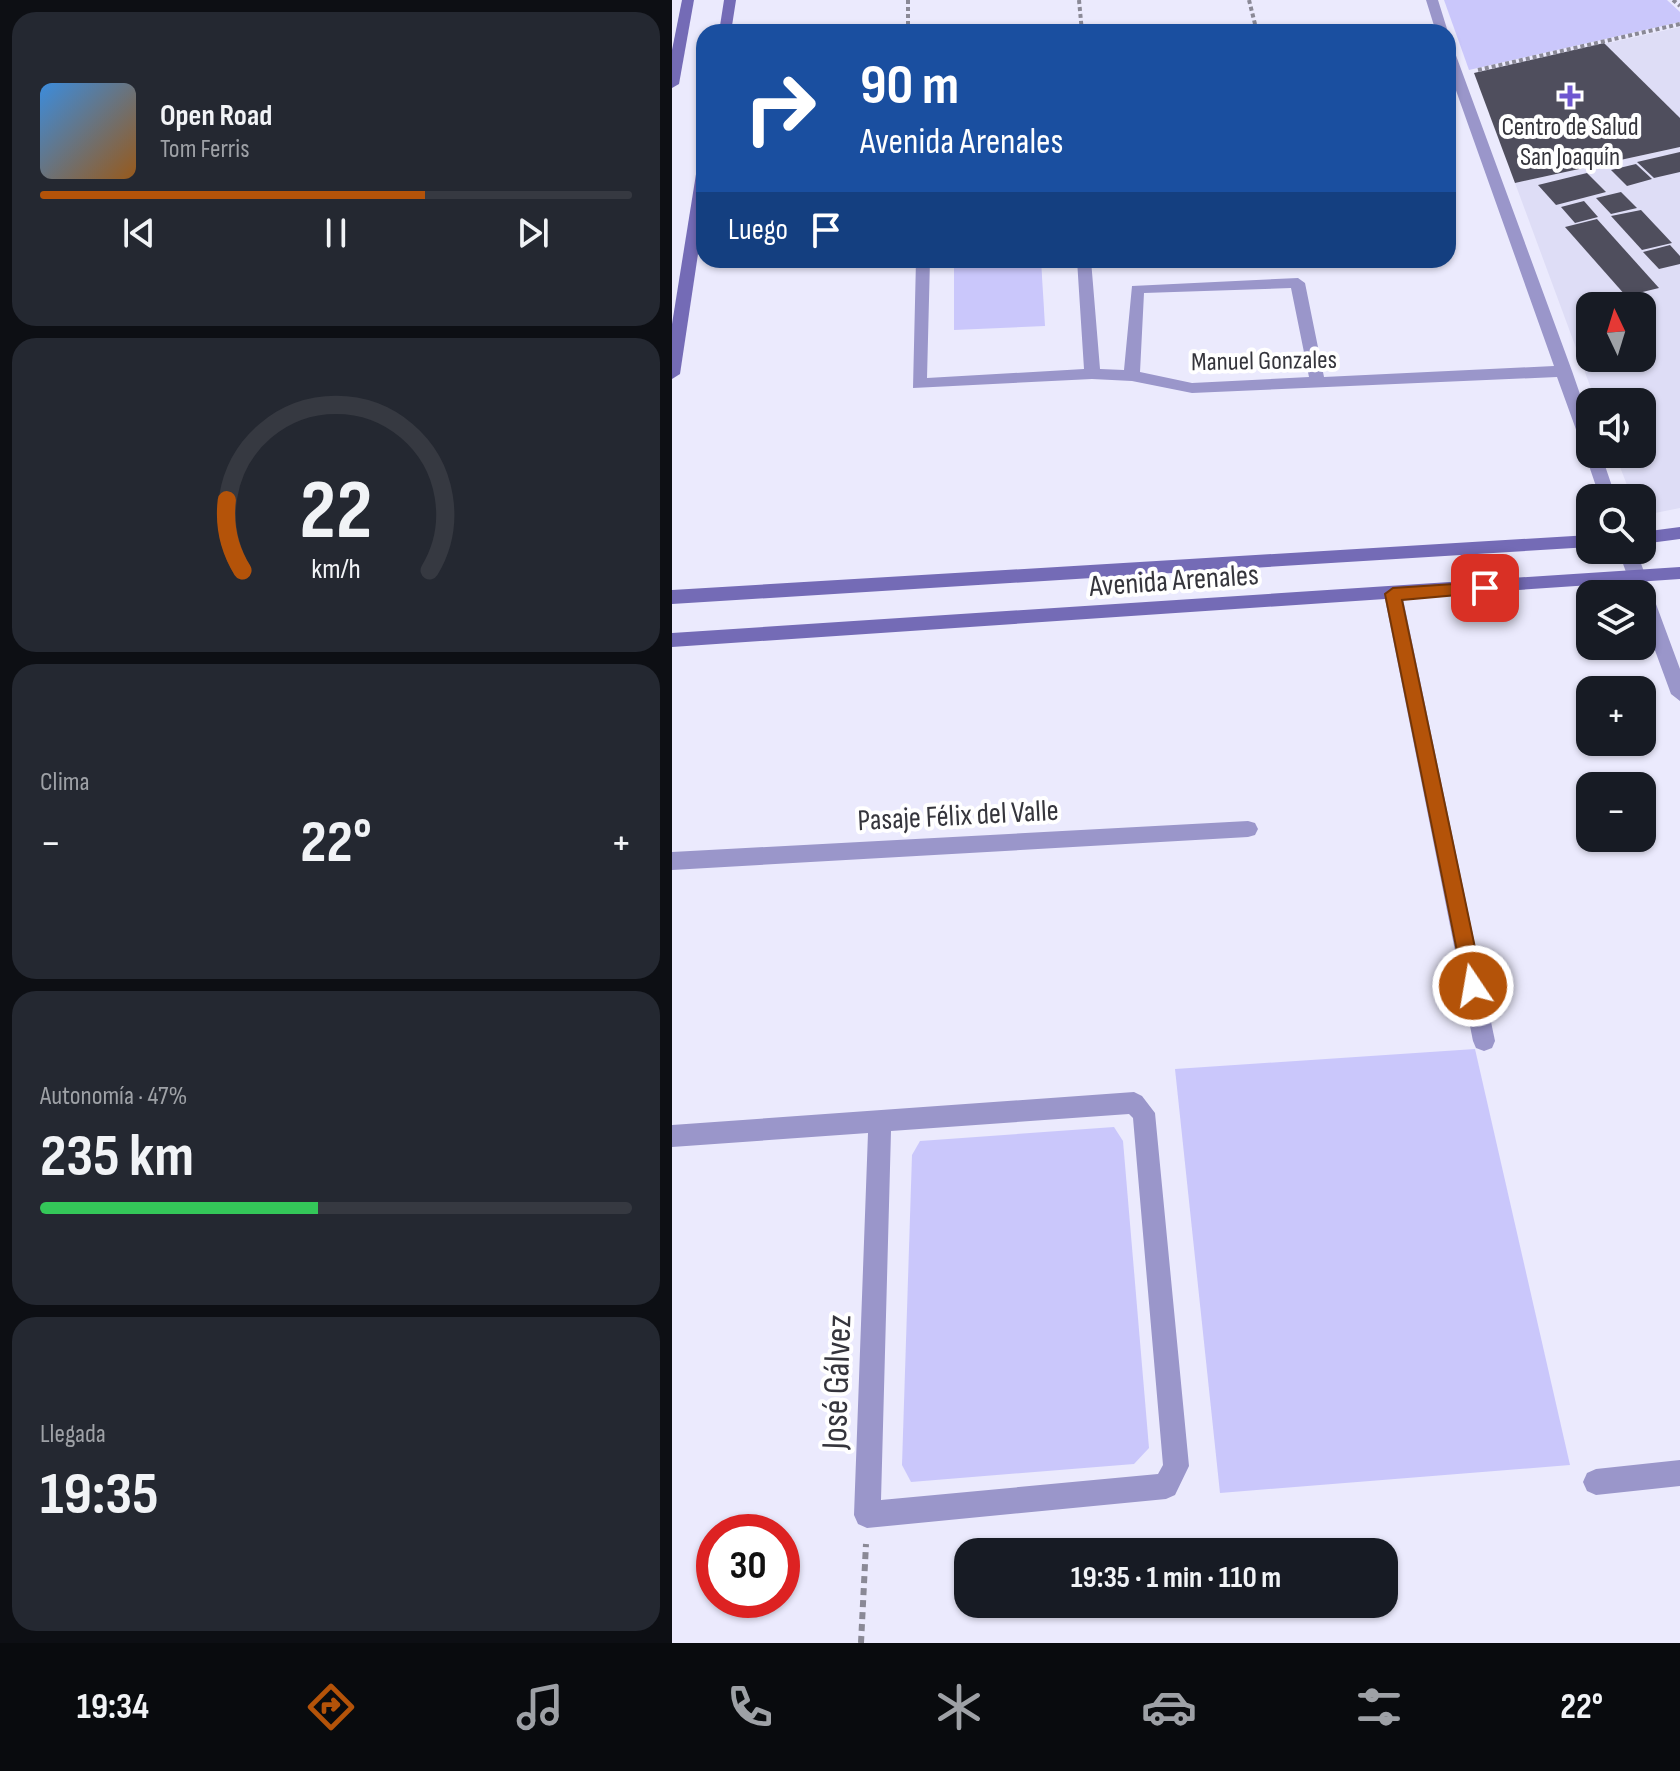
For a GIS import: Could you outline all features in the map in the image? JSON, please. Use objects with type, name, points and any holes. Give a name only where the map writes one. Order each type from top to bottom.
[{"type":"street","points":[[672,84],[688,0]]},
{"type":"street","points":[[726,24],[730,0]]},
{"type":"street","points":[[1432,0],[1440,24]]},
{"type":"street","points":[[1456,75],[1576,406]]},
{"type":"street","points":[[672,374],[696,220]]},
{"type":"street","name":"Manuel Gonzales","points":[[923,268],[919,384],[1092,374],[1132,376],[1192,388],[1564,371]]},
{"type":"street","points":[[1085,268],[1092,374]]},
{"type":"street","points":[[1132,376],[1137,289],[1298,283],[1318,384]]},
{"type":"street","points":[[1656,536],[1680,533]]},
{"type":"street","name":"Avenida Arenales","points":[[672,597],[1576,542]]},
{"type":"street","points":[[1632,564],[1680,694]]},
{"type":"street","name":"Avenida Arenales","points":[[672,640],[1638,579],[1680,573]]},
{"type":"street","points":[[1393,594],[1484,1041]]},
{"type":"street","name":"Pasaje Félix del Valle","points":[[672,861],[1248,829]]},
{"type":"street","points":[[672,1136],[1134,1103],[1144,1113],[1176,1466],[1166,1486],[867,1515]]},
{"type":"street","name":"José Gálvez","points":[[867,1515],[880,1122]]},
{"type":"street","points":[[1596,1482],[1680,1473]]},
{"type":"path","points":[[908,0],[908,24]]},
{"type":"path","points":[[1079,0],[1081,24]]},
{"type":"path","points":[[1249,0],[1255,24]]},
{"type":"path","points":[[1673,0],[1680,6]]},
{"type":"path","points":[[1456,75],[1680,24]]},
{"type":"path","points":[[861,1643],[867,1515]]},
{"type":"shaded area","points":[[1444,0],[1667,0],[1680,12],[1680,22],[1469,70],[1456,34],[1456,24],[1453,24]]},
{"type":"shaded area","points":[[1680,27],[1680,118],[1604,44]]},
{"type":"shaded area","points":[[1680,147],[1680,508],[1656,513],[1656,484],[1627,484],[1620,468],[1656,468],[1656,388],[1591,388],[1585,372],[1656,372],[1656,292],[1576,292],[1576,348],[1515,183]]},
{"type":"shaded area","points":[[954,268],[1041,268],[1045,326],[954,330]]},
{"type":"shaded area","points":[[1475,1049],[1570,1465],[1220,1493],[1175,1069]]},
{"type":"shaded area","points":[[1114,1127],[1123,1141],[1149,1448],[1134,1464],[911,1482],[902,1465],[912,1155],[920,1141]]},
{"type":"building","name":"Centro de Salud San Joaquín","points":[[1604,43],[1680,118],[1680,147],[1515,183],[1474,73]]},
{"type":"building","points":[[1680,152],[1680,172],[1654,178],[1637,162]]},
{"type":"building","points":[[1636,164],[1652,179],[1627,186],[1611,170]]},
{"type":"building","points":[[1587,173],[1606,192],[1556,205],[1538,185]]},
{"type":"building","points":[[1621,192],[1637,208],[1611,214],[1596,198]]},
{"type":"building","points":[[1584,201],[1598,217],[1575,223],[1561,207]]},
{"type":"building","points":[[1641,210],[1672,243],[1642,250],[1611,216]]},
{"type":"building","points":[[1597,219],[1659,288],[1622,292],[1565,227]]},
{"type":"building","points":[[1670,245],[1680,256],[1680,264],[1659,269],[1643,252]]},
{"type":"place","name":"Centro de Salud San Joaquín","points":[[1570,96]]},
{"type":"route","points":[[1473,986],[1393,594],[1485,588]]}]
